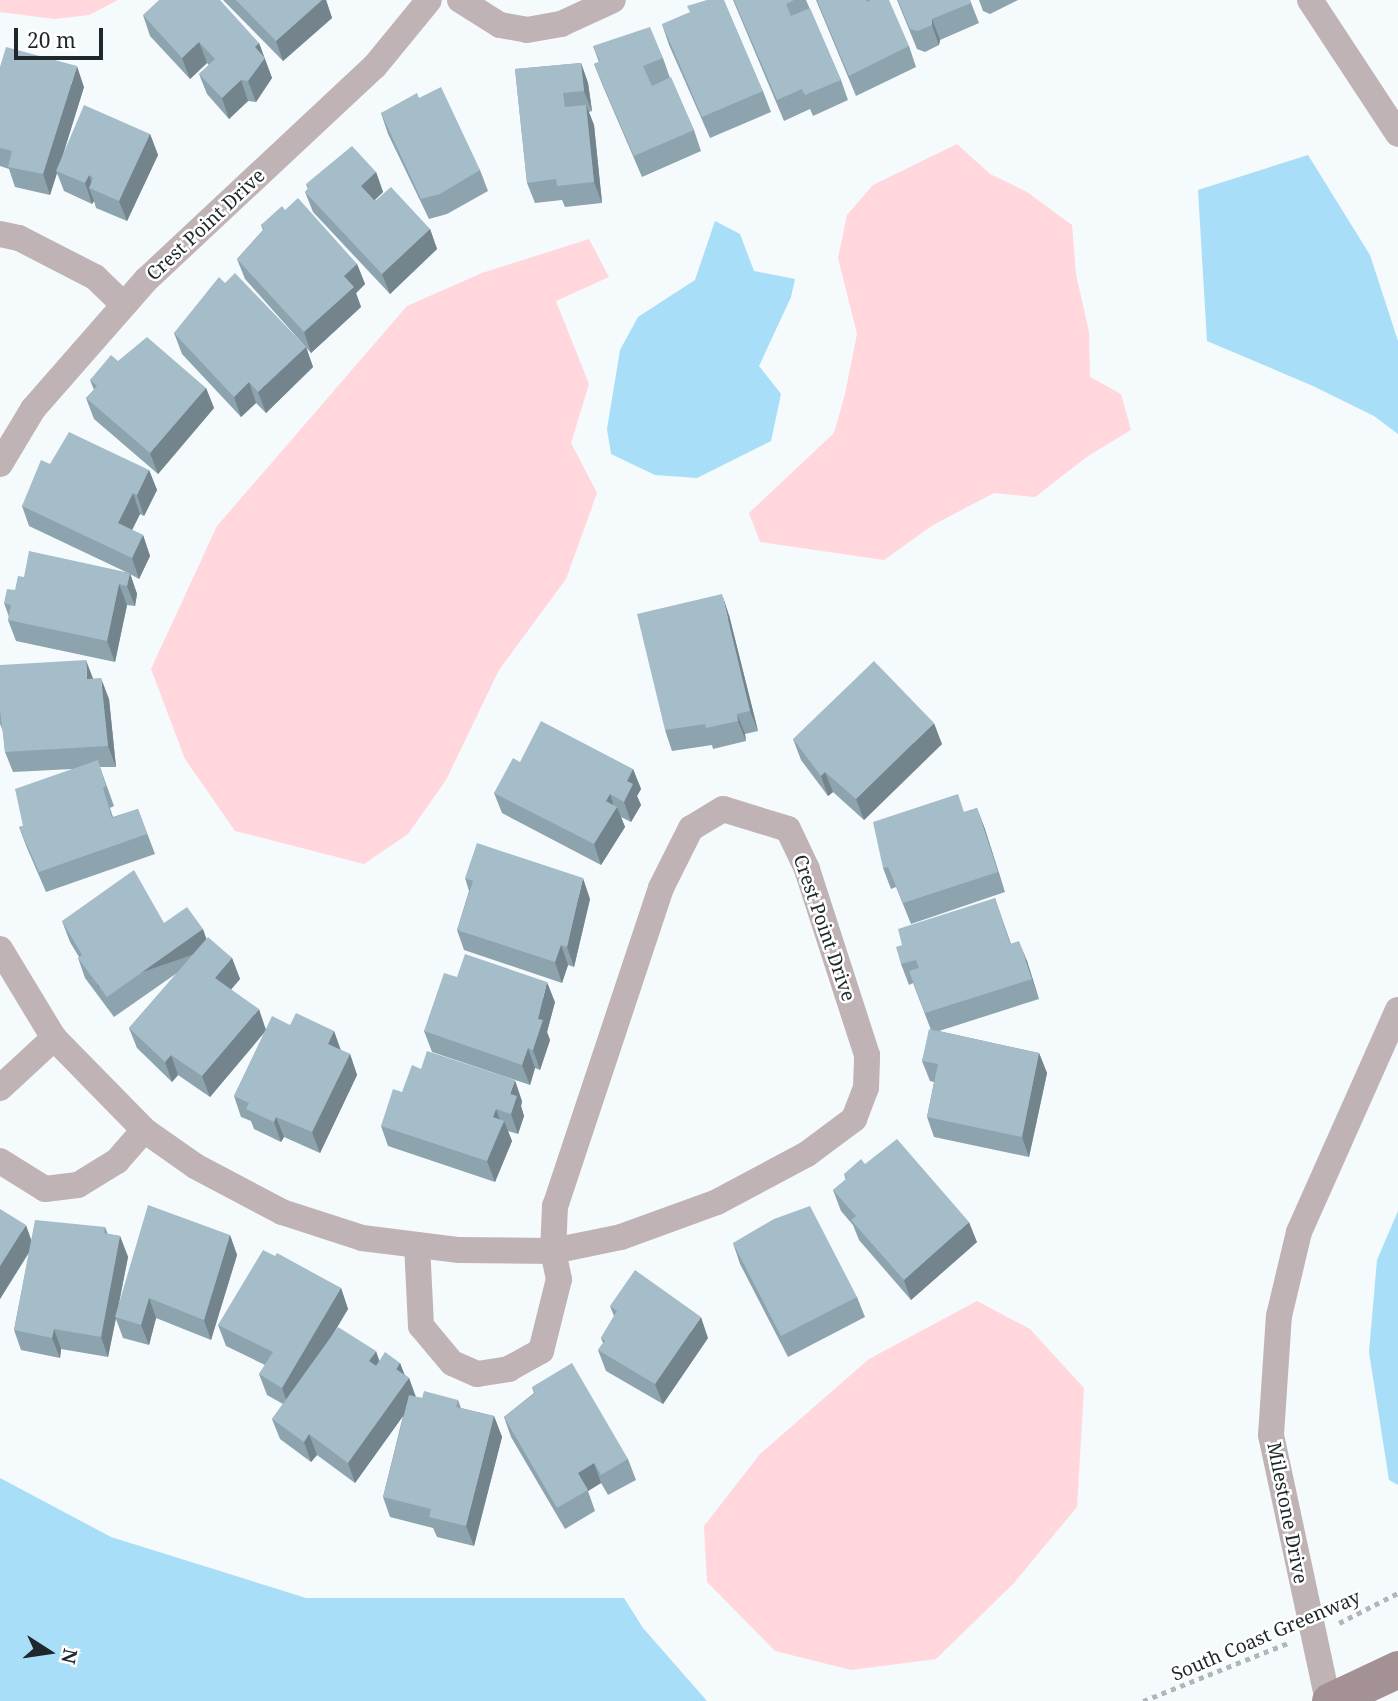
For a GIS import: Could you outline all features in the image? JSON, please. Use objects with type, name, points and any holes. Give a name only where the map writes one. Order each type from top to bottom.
[{"type":"street","name":"Crest Point Drive","points":[[0,464],[33,409],[124,305],[375,66],[429,0]]},
{"type":"street","points":[[460,0],[500,24],[527,30],[561,24],[613,0]]},
{"type":"street","points":[[1310,0],[1398,134]]},
{"type":"street","points":[[0,234],[19,238],[94,277],[124,305]]},
{"type":"street","name":"Crest Point Drive","points":[[0,949],[54,1038],[144,1130],[195,1166],[282,1212],[362,1238],[417,1245],[554,1251],[621,1237],[717,1202],[807,1154],[854,1119],[866,1088],[867,1055],[807,869],[788,829],[723,810],[691,828],[661,888],[555,1206],[554,1251],[559,1279],[541,1351],[509,1369],[477,1374],[452,1363],[421,1326],[417,1245]]},
{"type":"street","name":"Milestone Drive","points":[[1329,1701],[1311,1634],[1271,1435],[1279,1316],[1299,1232],[1398,1010]]},
{"type":"street","points":[[0,1088],[54,1038]]},
{"type":"street","points":[[0,1161],[45,1189],[78,1185],[117,1161],[144,1130]]},
{"type":"street","points":[[1329,1701],[1398,1669]]},
{"type":"path","name":"South Coast Greenway","points":[[1143,1701],[1311,1634],[1398,1593]]},
{"type":"shaded area","points":[[0,0],[118,0],[89,15],[54,19],[0,12]]},
{"type":"shaded area","points":[[957,144],[990,174],[1027,192],[1072,225],[1076,274],[1089,332],[1090,377],[1121,394],[1131,430],[1088,456],[1035,497],[994,493],[933,525],[884,560],[760,542],[749,513],[834,433],[845,394],[857,334],[838,258],[847,215],[873,185]]},
{"type":"shaded area","points":[[589,239],[609,277],[556,301],[589,384],[571,443],[597,493],[566,579],[499,670],[446,780],[408,834],[364,864],[235,831],[185,759],[151,669],[217,526],[407,306],[482,273]]},
{"type":"shaded area","points":[[977,1301],[1030,1329],[1084,1388],[1077,1507],[1013,1584],[936,1659],[851,1670],[775,1651],[707,1582],[704,1526],[760,1454],[869,1359]]},
{"type":"water","points":[[1308,155],[1370,255],[1398,341],[1398,434],[1374,416],[1313,386],[1207,341],[1198,190]]},
{"type":"water","points":[[715,221],[740,234],[754,271],[795,279],[791,297],[759,366],[781,394],[771,441],[697,478],[655,475],[611,454],[607,429],[620,350],[638,317],[695,280]]},
{"type":"water","points":[[1398,1211],[1398,1485],[1389,1480],[1369,1352],[1377,1260]]},
{"type":"water","points":[[0,1478],[111,1537],[306,1598],[624,1598],[643,1628],[707,1701],[0,1701]]},
{"type":"building","points":[[159,0],[220,0],[259,43],[255,47],[265,58],[248,81],[241,80],[222,98],[199,74],[215,59],[199,42],[182,58],[143,15]]},
{"type":"building","points":[[236,0],[322,0],[276,41]]},
{"type":"building","points":[[707,0],[724,0],[763,91],[702,117],[662,24],[690,12],[687,6]]},
{"type":"building","points":[[734,0],[794,0],[786,4],[791,16],[810,8],[841,80],[805,95],[802,89],[777,100]]},
{"type":"building","points":[[817,0],[889,0],[909,46],[849,76]]},
{"type":"building","points":[[898,0],[970,0],[971,3],[932,19],[932,25],[918,31],[910,29]]},
{"type":"building","points":[[650,27],[663,58],[643,66],[652,86],[671,77],[694,130],[634,156],[594,64],[600,61],[593,46]]},
{"type":"building","points":[[6,47],[77,66],[43,174],[8,167],[12,151],[0,148],[0,67]]},
{"type":"building","points":[[581,63],[584,91],[563,93],[565,107],[586,105],[594,182],[557,186],[556,179],[527,183],[515,69]]},
{"type":"building","points":[[441,87],[480,170],[440,194],[421,199],[381,113],[417,93],[419,98]]},
{"type":"building","points":[[84,105],[150,134],[119,201],[89,188],[93,178],[89,175],[85,183],[56,171]]},
{"type":"building","points":[[352,146],[376,172],[361,186],[375,201],[391,187],[430,229],[382,274],[305,192],[309,187],[306,184]]},
{"type":"building","points":[[298,198],[357,264],[344,276],[354,287],[304,332],[237,259],[264,229],[261,225],[282,206],[285,210]]},
{"type":"building","points":[[235,273],[306,347],[258,392],[249,382],[234,397],[174,333],[219,277],[225,283]]},
{"type":"building","points":[[147,337],[206,388],[150,453],[86,398],[97,386],[90,380],[111,355],[118,361]]},
{"type":"building","points":[[69,432],[149,470],[137,495],[133,493],[118,523],[143,535],[132,558],[22,506],[41,460],[50,464]]},
{"type":"building","points":[[29,551],[130,573],[127,586],[119,584],[107,641],[8,620],[11,605],[4,603],[7,589],[15,590],[18,576],[24,577]]},
{"type":"building","points":[[722,594],[750,711],[737,714],[738,721],[706,728],[705,724],[665,730],[637,614]]},
{"type":"building","points":[[86,660],[87,679],[101,678],[108,746],[5,752],[0,710],[0,665]]},
{"type":"building","points":[[874,661],[934,723],[856,799],[825,772],[821,776],[793,739]]},
{"type":"building","points":[[541,721],[633,769],[627,781],[633,784],[624,802],[610,794],[606,801],[617,807],[594,844],[494,793],[513,758],[520,762]]},
{"type":"building","points":[[98,760],[112,818],[138,809],[147,834],[39,872],[19,827],[23,826],[15,789]]},
{"type":"building","points":[[958,794],[964,812],[977,808],[998,872],[903,903],[888,867],[883,868],[873,822]]},
{"type":"building","points":[[477,843],[583,878],[567,947],[561,945],[555,962],[457,930],[473,881],[465,878]]},
{"type":"building","points":[[134,870],[164,923],[187,907],[203,929],[107,997],[78,958],[82,955],[62,921]]},
{"type":"building","points":[[995,898],[1010,944],[1019,941],[1032,979],[925,1013],[909,971],[919,968],[916,960],[901,964],[896,947],[902,945],[898,929]]},
{"type":"building","points":[[208,937],[232,958],[215,978],[259,1009],[202,1076],[171,1055],[165,1062],[129,1028]]},
{"type":"building","points":[[465,954],[547,982],[538,1019],[543,1020],[533,1050],[528,1048],[522,1065],[424,1031],[444,973],[457,977]]},
{"type":"building","points":[[296,1013],[334,1031],[328,1044],[350,1054],[312,1132],[276,1117],[274,1122],[246,1109],[249,1103],[234,1096],[272,1016],[290,1025]]},
{"type":"building","points":[[929,1029],[1039,1053],[1022,1137],[927,1117],[938,1064],[922,1061]]},
{"type":"building","points":[[427,1051],[515,1080],[510,1094],[517,1096],[511,1114],[496,1109],[493,1117],[504,1121],[487,1161],[381,1126],[393,1089],[402,1092],[412,1065],[421,1069]]},
{"type":"building","points":[[897,1139],[969,1222],[904,1280],[851,1220],[856,1216],[833,1190],[847,1178],[844,1174],[861,1159],[865,1164]]},
{"type":"building","points":[[148,1205],[230,1235],[204,1320],[149,1298],[141,1325],[115,1317]]},
{"type":"building","points":[[810,1206],[857,1297],[781,1336],[733,1243],[774,1219]]},
{"type":"building","points":[[0,1209],[26,1225],[0,1266]]},
{"type":"building","points":[[35,1220],[105,1227],[104,1233],[120,1236],[101,1337],[54,1329],[52,1338],[14,1330]]},
{"type":"building","points":[[263,1250],[275,1256],[277,1253],[341,1288],[282,1388],[259,1374],[273,1352],[218,1325]]},
{"type":"building","points":[[635,1270],[701,1317],[655,1384],[598,1350],[605,1341],[601,1338],[617,1311],[610,1306]]},
{"type":"building","points":[[338,1327],[376,1351],[369,1361],[376,1366],[385,1352],[400,1363],[396,1369],[409,1378],[348,1463],[309,1434],[304,1442],[272,1419]]},
{"type":"building","points":[[572,1363],[628,1459],[601,1475],[594,1463],[578,1473],[588,1490],[557,1508],[504,1417],[535,1393],[532,1387]]},
{"type":"building","points":[[424,1391],[458,1400],[456,1407],[494,1416],[466,1526],[429,1517],[431,1509],[383,1497],[409,1395],[422,1398]]}]
